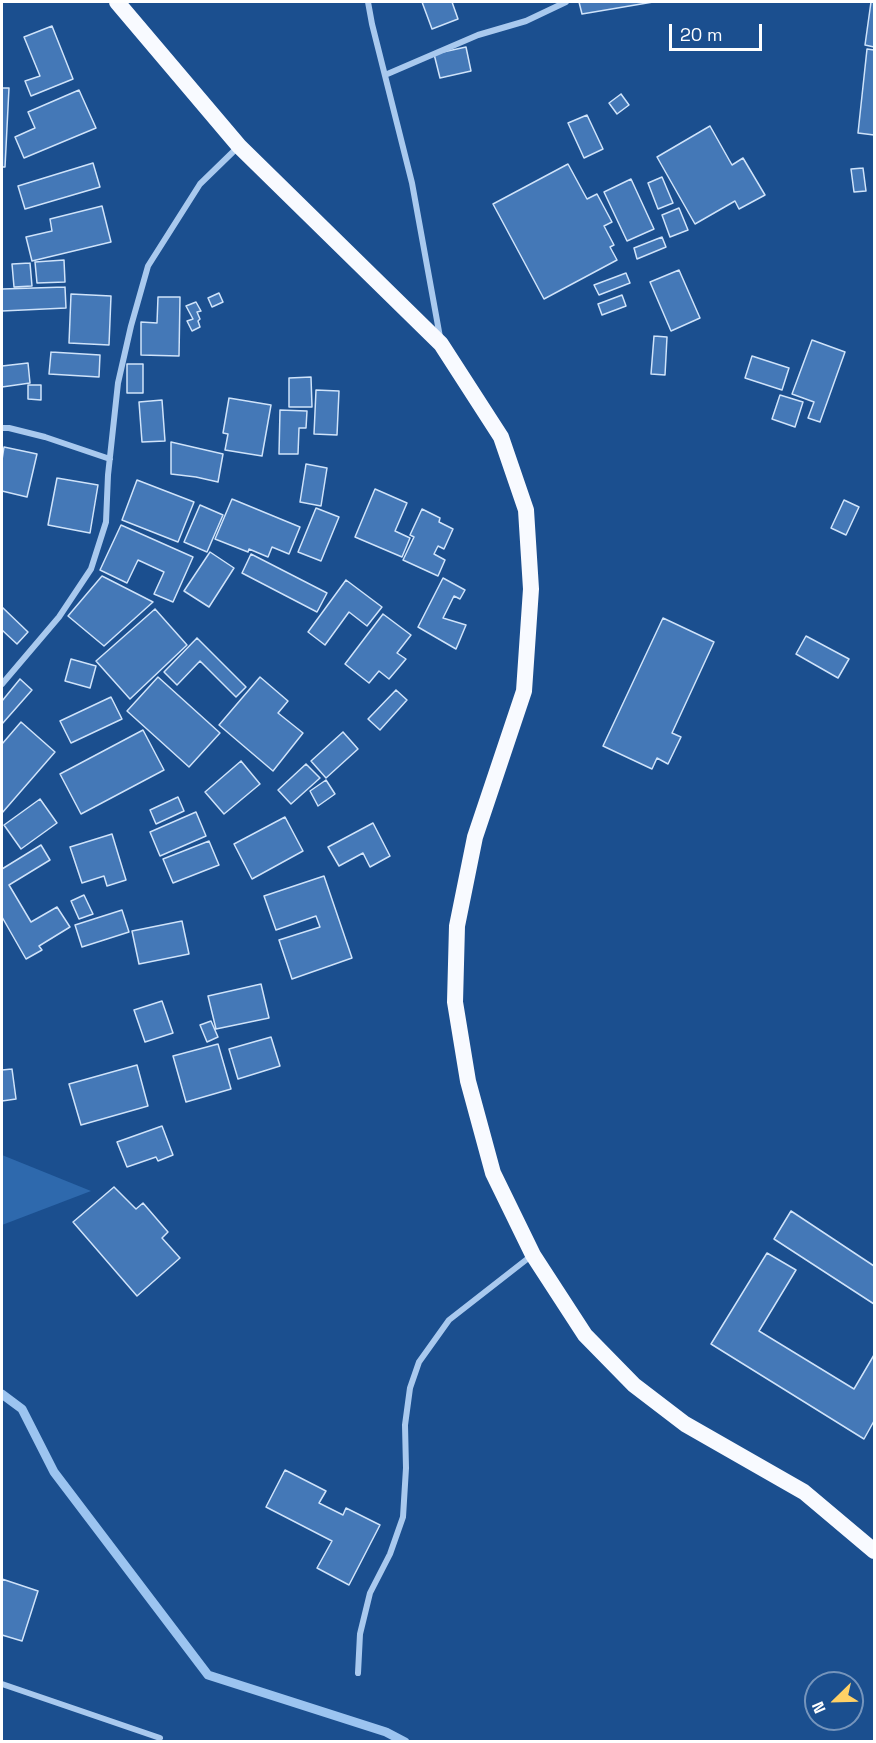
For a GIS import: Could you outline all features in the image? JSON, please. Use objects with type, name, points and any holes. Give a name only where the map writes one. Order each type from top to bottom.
[{"type":"highway","points":[[117,2],[238,146],[441,344],[501,437],[526,510],[531,589],[524,691],[475,837],[457,926],[455,1002],[468,1081],[493,1173],[533,1255],[585,1335],[634,1385],[685,1424],[804,1492],[874,1551]]},
{"type":"street","points":[[368,2],[412,183],[441,344]]},
{"type":"street","points":[[385,75],[478,34],[526,21],[566,2]]},
{"type":"street","points":[[2,684],[59,617],[91,569],[106,522],[118,383],[148,266],[200,184],[238,146]]},
{"type":"street","points":[[2,428],[45,437],[110,459]]},
{"type":"street","points":[[358,1673],[360,1634],[370,1593],[390,1554],[403,1517],[406,1468],[405,1425],[410,1388],[419,1362],[449,1320],[533,1255]]},
{"type":"street","points":[[2,1684],[160,1738]]},
{"type":"shaded area","points":[[2,1155],[91,1191],[2,1225]]},
{"type":"building","points":[[422,2],[452,2],[458,19],[432,29]]},
{"type":"building","points":[[579,2],[653,2],[582,14]]},
{"type":"building","points":[[871,2],[874,2],[874,47],[865,45]]},
{"type":"building","points":[[52,26],[73,79],[31,96],[25,81],[40,76],[24,37]]},
{"type":"building","points":[[466,47],[471,71],[440,78],[434,54]]},
{"type":"building","points":[[867,49],[874,50],[874,135],[858,133]]},
{"type":"building","points":[[2,88],[9,88],[5,167],[2,167]]},
{"type":"building","points":[[79,90],[96,128],[24,158],[15,137],[35,128],[28,112]]},
{"type":"building","points":[[621,94],[629,105],[617,114],[609,103]]},
{"type":"building","points":[[587,115],[603,149],[584,158],[568,123]]},
{"type":"building","points":[[710,126],[732,165],[743,158],[765,195],[739,209],[735,201],[695,224],[657,157]]},
{"type":"building","points":[[93,163],[100,187],[25,209],[18,186]]},
{"type":"building","points":[[568,164],[587,199],[597,194],[612,222],[604,226],[614,245],[610,247],[617,260],[544,299],[493,204]]},
{"type":"building","points":[[863,168],[866,191],[854,192],[851,169]]},
{"type":"building","points":[[662,177],[673,203],[658,209],[648,183]]},
{"type":"building","points":[[631,179],[654,229],[627,241],[604,192]]},
{"type":"building","points":[[102,206],[111,242],[32,261],[26,237],[52,231],[50,219]]},
{"type":"building","points":[[679,208],[688,230],[670,237],[662,215]]},
{"type":"building","points":[[662,237],[666,247],[637,259],[634,248]]},
{"type":"building","points":[[64,260],[65,282],[37,283],[35,262]]},
{"type":"building","points":[[30,263],[32,286],[14,287],[12,264]]},
{"type":"building","points":[[679,270],[700,318],[671,331],[650,282]]},
{"type":"building","points":[[626,273],[630,283],[599,295],[594,285]]},
{"type":"building","points":[[65,287],[66,308],[2,311],[2,289]]},
{"type":"building","points":[[219,293],[223,302],[212,307],[208,298]]},
{"type":"building","points":[[71,294],[111,296],[109,345],[69,343]]},
{"type":"building","points":[[622,295],[626,306],[602,315],[598,304]]},
{"type":"building","points":[[158,297],[180,297],[179,356],[141,355],[141,322],[157,323]]},
{"type":"building","points":[[196,302],[201,311],[197,312],[200,327],[192,331],[187,321],[193,319],[186,306]]},
{"type":"building","points":[[654,336],[667,337],[665,375],[651,374]]},
{"type":"building","points":[[812,340],[845,352],[820,422],[808,418],[814,402],[792,394]]},
{"type":"building","points":[[51,352],[100,355],[99,377],[49,374]]},
{"type":"building","points":[[752,356],[789,368],[782,390],[745,378]]},
{"type":"building","points":[[28,363],[30,383],[2,387],[2,366]]},
{"type":"building","points":[[127,364],[143,364],[143,393],[127,393]]},
{"type":"building","points":[[311,377],[312,407],[289,407],[289,378]]},
{"type":"building","points":[[28,385],[41,385],[41,400],[28,399]]},
{"type":"building","points":[[316,390],[339,391],[337,435],[314,434]]},
{"type":"building","points":[[780,395],[803,402],[795,427],[772,419]]},
{"type":"building","points":[[229,398],[271,405],[262,456],[225,450],[228,434],[223,433]]},
{"type":"building","points":[[162,400],[165,441],[142,442],[139,402]]},
{"type":"building","points":[[280,410],[307,411],[306,428],[299,428],[298,454],[279,454]]},
{"type":"building","points":[[171,442],[223,454],[218,482],[171,474]]},
{"type":"building","points":[[4,447],[37,454],[27,497],[2,491]]},
{"type":"building","points":[[306,464],[327,468],[321,506],[300,502]]},
{"type":"building","points":[[57,478],[98,485],[90,533],[48,525]]},
{"type":"building","points":[[137,480],[194,502],[178,542],[122,520]]},
{"type":"building","points":[[375,489],[407,503],[395,531],[410,538],[402,557],[355,537]]},
{"type":"building","points":[[232,499],[300,527],[289,554],[272,547],[268,557],[215,539]]},
{"type":"building","points":[[844,500],[859,507],[846,535],[831,528]]},
{"type":"building","points":[[200,505],[223,515],[207,552],[184,542]]},
{"type":"building","points":[[316,508],[339,517],[321,561],[298,552]]},
{"type":"building","points":[[422,509],[440,518],[439,522],[453,529],[444,549],[438,546],[434,554],[445,560],[438,576],[403,560],[414,537],[410,535]]},
{"type":"building","points":[[121,525],[193,557],[173,602],[154,594],[164,572],[138,560],[127,583],[100,570]]},
{"type":"building","points":[[210,552],[234,568],[209,607],[184,591]]},
{"type":"building","points":[[251,554],[327,593],[317,612],[242,573]]},
{"type":"building","points":[[102,576],[153,602],[104,646],[68,616]]},
{"type":"building","points":[[443,578],[465,590],[460,599],[454,596],[443,618],[466,625],[456,649],[418,627]]},
{"type":"building","points":[[346,580],[382,607],[367,626],[349,612],[325,645],[308,632]]},
{"type":"building","points":[[2,607],[28,632],[17,644],[2,630]]},
{"type":"building","points":[[155,609],[187,645],[130,699],[96,661]]},
{"type":"building","points":[[383,614],[411,635],[397,653],[406,659],[389,679],[379,671],[369,683],[345,664]]},
{"type":"building","points":[[663,618],[714,642],[672,733],[681,737],[668,764],[657,758],[652,769],[603,746]]},
{"type":"building","points":[[806,636],[849,659],[838,678],[796,654]]},
{"type":"building","points":[[197,638],[246,687],[236,697],[200,661],[177,685],[164,672]]},
{"type":"building","points":[[71,659],[96,666],[90,688],[65,681]]},
{"type":"building","points":[[158,677],[220,733],[189,767],[127,711]]},
{"type":"building","points":[[260,677],[288,701],[278,713],[303,733],[273,771],[219,725]]},
{"type":"building","points":[[20,679],[32,690],[2,724],[2,701]]},
{"type":"building","points":[[396,690],[407,700],[380,730],[368,719]]},
{"type":"building","points":[[111,697],[122,719],[71,743],[60,721]]},
{"type":"building","points":[[21,722],[55,752],[2,813],[2,744]]},
{"type":"building","points":[[143,730],[164,770],[81,814],[60,774]]},
{"type":"building","points":[[343,732],[358,749],[326,778],[311,761]]},
{"type":"building","points":[[241,761],[260,784],[224,814],[205,792]]},
{"type":"building","points":[[306,764],[320,778],[291,804],[278,790]]},
{"type":"building","points":[[326,780],[335,794],[318,806],[310,791]]},
{"type":"building","points":[[178,797],[184,811],[156,824],[150,810]]},
{"type":"building","points":[[40,799],[57,823],[21,849],[4,825]]},
{"type":"building","points":[[196,812],[206,836],[160,856],[150,832]]},
{"type":"building","points":[[285,817],[303,851],[252,879],[234,844]]},
{"type":"building","points":[[373,823],[390,856],[370,867],[363,853],[339,866],[328,847]]},
{"type":"building","points":[[112,834],[126,880],[107,886],[104,876],[82,883],[70,847]]},
{"type":"building","points":[[209,841],[219,865],[173,883],[163,859]]},
{"type":"building","points":[[41,845],[50,860],[9,885],[31,922],[57,907],[70,927],[39,946],[42,950],[26,959],[2,917],[2,869]]},
{"type":"building","points":[[324,876],[352,958],[292,979],[279,940],[320,927],[316,916],[276,930],[264,896]]},
{"type":"building","points":[[84,895],[93,914],[79,919],[71,901]]},
{"type":"building","points":[[122,910],[129,932],[82,947],[75,925]]},
{"type":"building","points":[[182,921],[189,954],[139,964],[132,931]]},
{"type":"building","points":[[261,984],[269,1018],[216,1029],[208,996]]},
{"type":"building","points":[[162,1001],[173,1033],[145,1042],[134,1010]]},
{"type":"building","points":[[211,1021],[218,1037],[207,1042],[200,1025]]},
{"type":"building","points":[[271,1037],[280,1066],[238,1079],[229,1049]]},
{"type":"building","points":[[218,1044],[231,1089],[186,1102],[173,1056]]},
{"type":"building","points":[[137,1065],[148,1106],[81,1125],[69,1084]]},
{"type":"building","points":[[12,1069],[16,1099],[2,1101],[2,1070]]},
{"type":"building","points":[[162,1126],[173,1155],[158,1161],[156,1157],[127,1167],[117,1142]]},
{"type":"building","points":[[114,1187],[136,1209],[143,1203],[168,1232],[162,1238],[180,1258],[137,1296],[73,1222]]},
{"type":"building","points":[[791,1211],[874,1266],[874,1304],[774,1239]]},
{"type":"building","points":[[767,1253],[796,1270],[759,1331],[854,1389],[874,1355],[874,1421],[864,1439],[711,1344]]},
{"type":"building","points":[[285,1470],[326,1491],[319,1503],[343,1515],[346,1508],[380,1525],[349,1585],[317,1568],[332,1541],[266,1507]]},
{"type":"building","points":[[2,1579],[38,1591],[22,1641],[2,1635]]},
{"type":"waterway","points":[[2,1394],[22,1409],[54,1472],[208,1675],[386,1732],[405,1742]]}]
